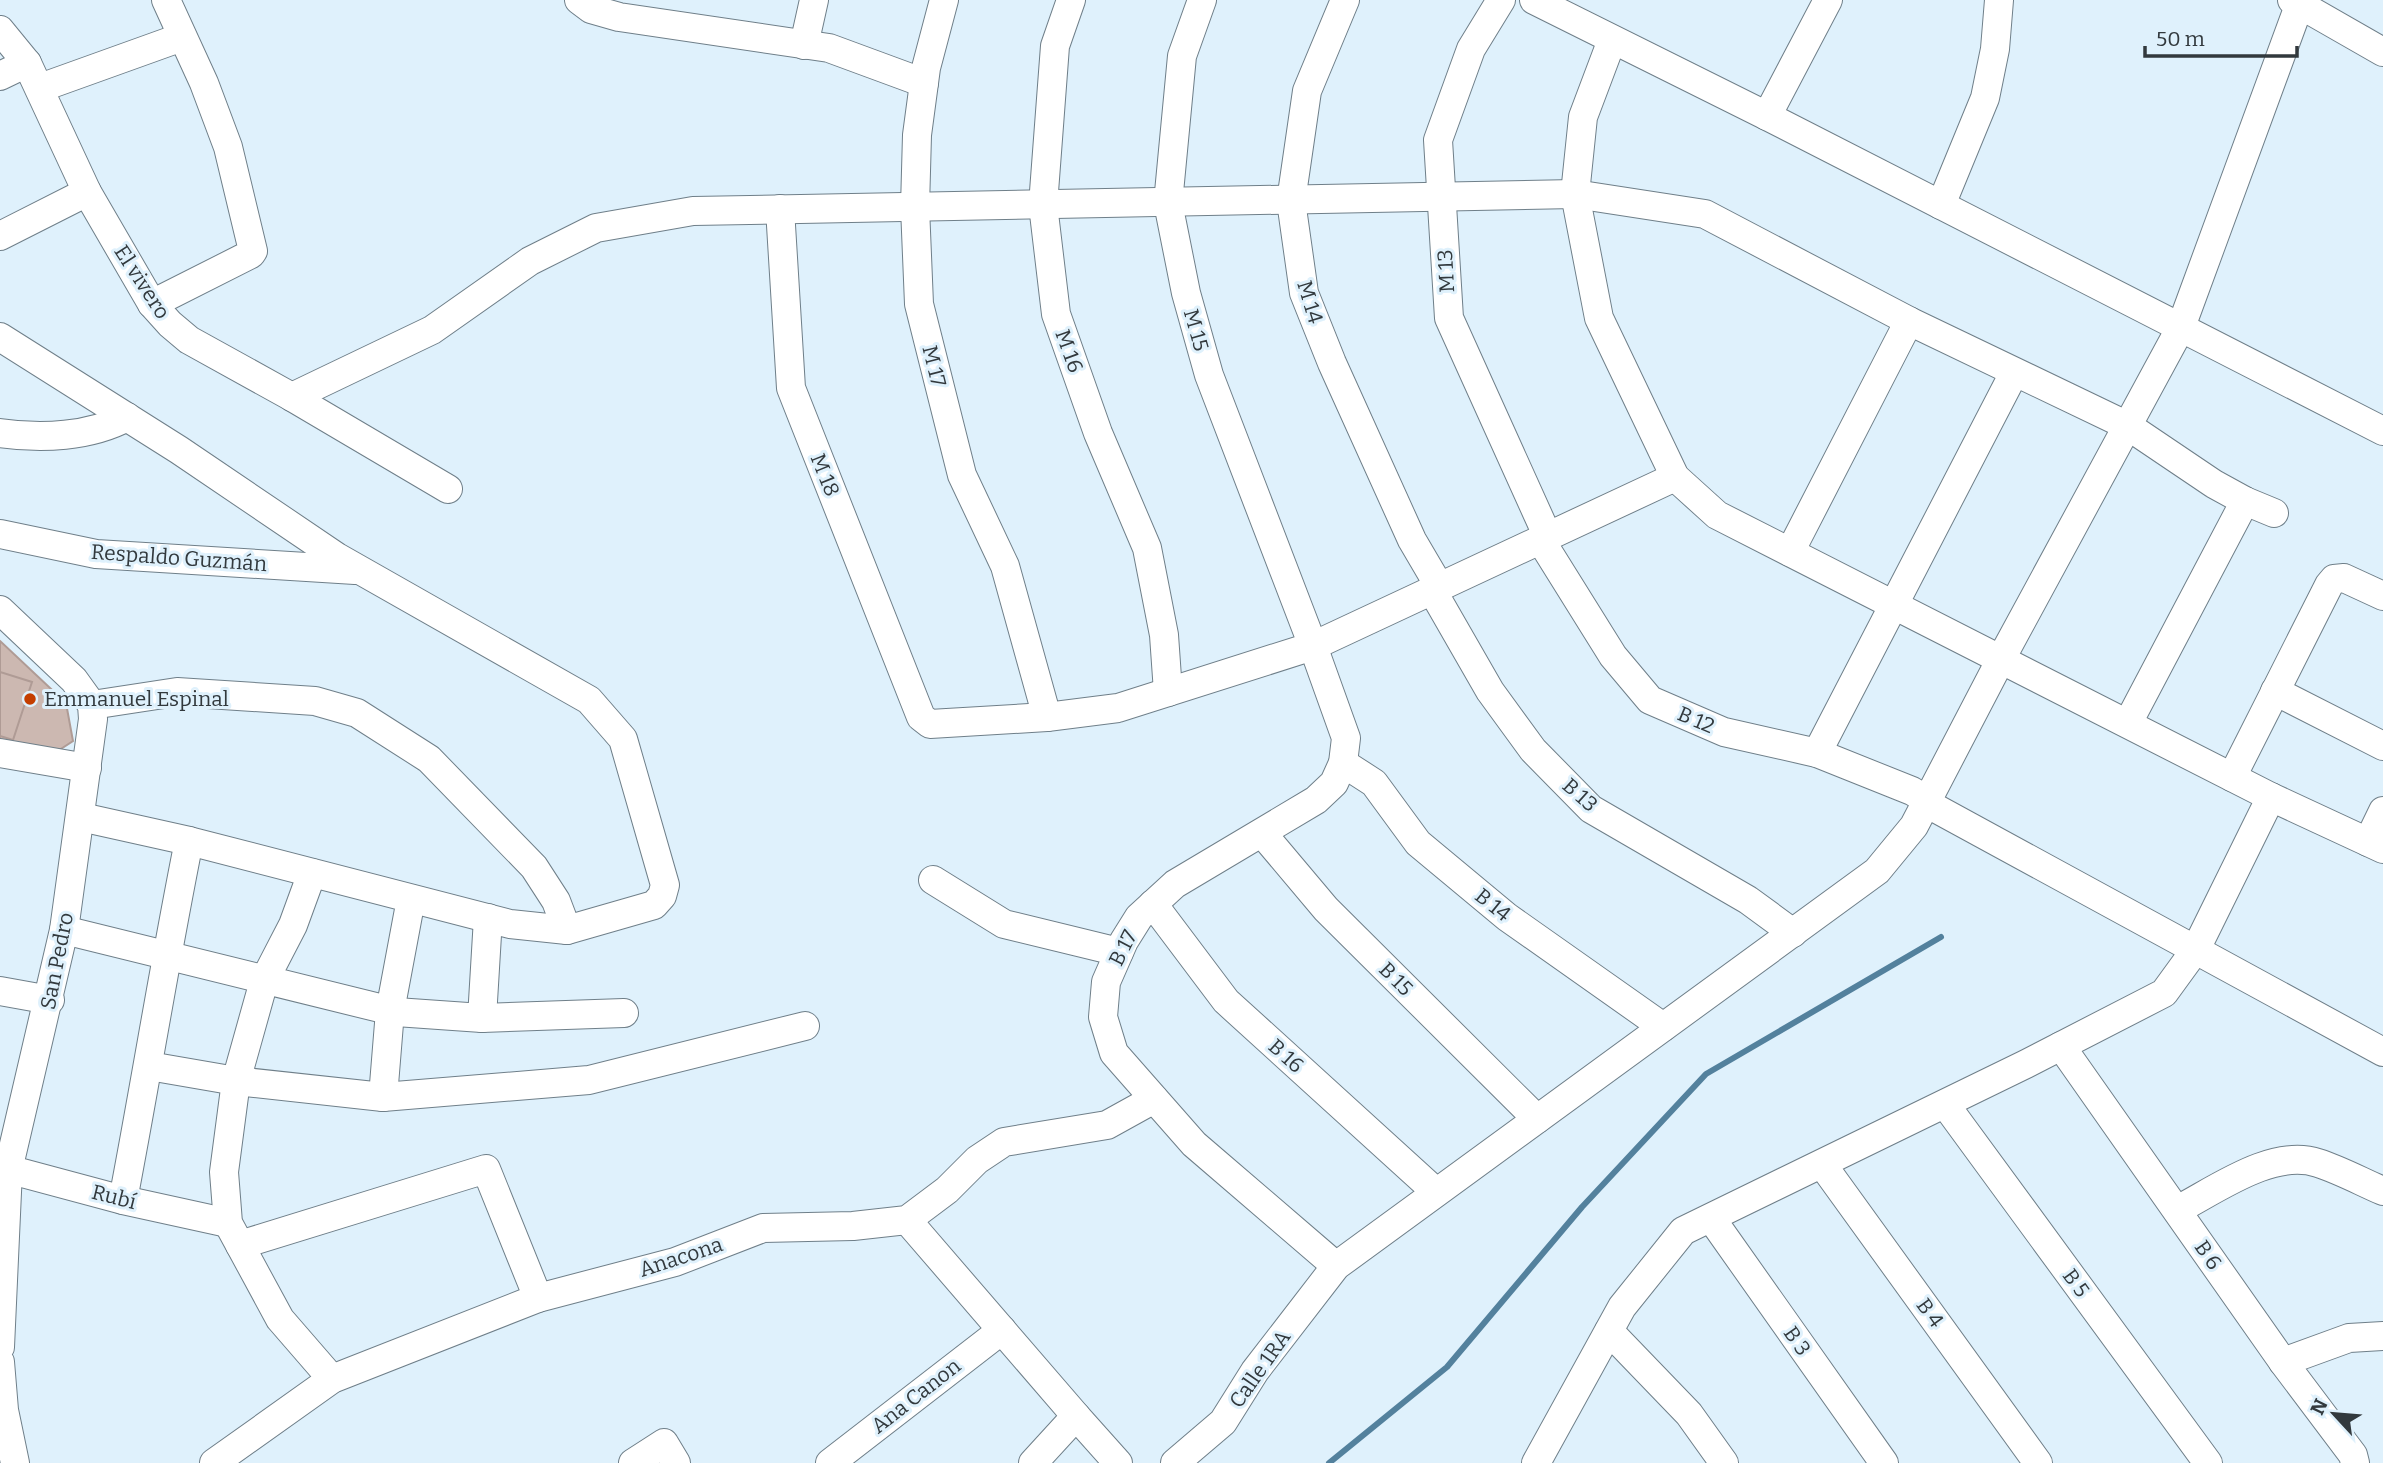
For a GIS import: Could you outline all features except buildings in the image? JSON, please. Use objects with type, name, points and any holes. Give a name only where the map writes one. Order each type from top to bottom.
[{"type":"street","points":[[152,304],[253,251],[228,147],[216,112],[166,0]]},
{"type":"street","points":[[579,0],[591,9],[601,12],[678,13],[804,45],[829,48],[924,83]]},
{"type":"street","points":[[804,45],[814,0]]},
{"type":"street","name":"M 17","points":[[944,0],[924,83],[917,135],[915,207],[919,304],[962,475],[1005,566],[1047,718]]},
{"type":"street","name":"M 16","points":[[1071,0],[1055,46],[1042,205],[1056,314],[1098,433],[1147,548],[1164,635],[1168,692]]},
{"type":"street","name":"M 15","points":[[1202,0],[1182,56],[1168,203],[1186,293],[1209,375],[1313,646]]},
{"type":"street","name":"M 14","points":[[1345,0],[1307,91],[1290,201],[1304,293],[1332,363],[1436,588]]},
{"type":"street","name":"M 13","points":[[1501,0],[1471,49],[1438,140],[1449,318],[1543,537]]},
{"type":"street","points":[[1534,0],[2383,431]]},
{"type":"street","points":[[1766,116],[1828,0]]},
{"type":"street","points":[[1941,205],[1985,98],[1995,49],[1999,0]]},
{"type":"street","points":[[2296,2],[2383,52]]},
{"type":"street","name":"Calle 1RA","points":[[1175,1463],[1223,1422],[1255,1371],[1336,1266],[1877,871],[1914,826],[2181,327],[2296,2]]},
{"type":"street","name":"El vivero","points":[[0,30],[27,63],[87,192],[152,304],[170,324],[189,340],[448,489]]},
{"type":"street","points":[[40,88],[183,37]]},
{"type":"street","points":[[1612,40],[1583,117],[1575,194],[1599,318],[1675,477],[1717,515],[2271,797],[2376,845],[2383,811]]},
{"type":"street","points":[[0,76],[27,63]]},
{"type":"street","points":[[0,236],[87,192]]},
{"type":"street","points":[[292,397],[432,330],[530,261],[596,228],[693,211],[1575,194],[1705,214],[1909,321],[2128,426],[2187,467],[2245,501],[2274,513]]},
{"type":"street","name":"M 18","points":[[780,209],[791,388],[921,717],[930,724],[1047,718]]},
{"type":"street","points":[[1790,552],[1909,321]]},
{"type":"street","points":[[0,337],[360,570],[589,700],[623,739],[665,885],[662,896],[654,905],[567,930],[510,924],[190,841],[81,817]]},
{"type":"street","points":[[1817,754],[2014,373]]},
{"type":"street","points":[[0,433],[47,436],[110,426],[127,417]]},
{"type":"street","points":[[1047,718],[1118,708],[1313,646],[1675,477]]},
{"type":"street","points":[[2128,723],[2245,501]]},
{"type":"street","name":"Respaldo Guzmán","points":[[0,534],[96,554],[360,570]]},
{"type":"street","name":"B 12","points":[[1543,537],[1613,656],[1650,700],[1724,732],[1817,754],[1912,792],[2383,1052]]},
{"type":"street","points":[[2232,777],[2334,579],[2344,578],[2383,596]]},
{"type":"street","name":"B 13","points":[[1436,588],[1490,691],[1533,750],[1591,809],[1748,900],[1793,933]]},
{"type":"street","points":[[0,610],[74,680],[92,705],[177,692],[315,701],[357,713],[429,759],[534,867],[556,901],[567,930]]},
{"type":"street","points":[[1313,646],[1346,738],[1343,763]]},
{"type":"street","points":[[2275,691],[2383,746]]},
{"type":"street","name":"San Pedro","points":[[0,1347],[4,1168],[50,1000],[64,930],[81,817],[93,719],[92,705]]},
{"type":"street","points":[[0,753],[87,768]]},
{"type":"street","name":"B 17","points":[[1336,1266],[1194,1144],[1114,1053],[1103,1017],[1106,982],[1139,917],[1175,884],[1316,800],[1334,783],[1343,763]]},
{"type":"street","name":"B 14","points":[[1343,763],[1374,783],[1418,843],[1507,917],[1663,1027]]},
{"type":"street","points":[[1547,1457],[1622,1307],[1683,1231],[2164,993],[2196,948],[2271,797]]},
{"type":"street","name":"B 15","points":[[1262,833],[1326,909],[1537,1119]]},
{"type":"street","points":[[123,1199],[149,1066],[166,957],[190,841]]},
{"type":"street","points":[[312,873],[293,925],[264,981],[236,1081],[224,1172],[234,1234],[280,1319],[332,1379]]},
{"type":"street","points":[[933,880],[1004,924],[1119,952]]},
{"type":"street","points":[[383,1097],[390,1011],[411,899]]},
{"type":"street","name":"B 16","points":[[1153,904],[1226,1001],[1436,1192]]},
{"type":"street","points":[[482,1018],[488,918]]},
{"type":"street","points":[[64,930],[390,1011],[482,1018],[624,1013]]},
{"type":"street","points":[[0,991],[50,1000]]},
{"type":"street","points":[[149,1066],[236,1081],[383,1097],[589,1080],[805,1026]]},
{"type":"street","name":"B 6","points":[[2061,1046],[2283,1362],[2353,1455],[2355,1463]]},
{"type":"street","points":[[1118,1463],[907,1220],[947,1189],[978,1160],[1004,1142],[1107,1125],[1154,1099]]},
{"type":"street","name":"B 5","points":[[1944,1104],[2208,1463]]},
{"type":"street","points":[[2177,1210],[2264,1165],[2289,1159],[2316,1162],[2381,1184]]},
{"type":"street","name":"B 4","points":[[1822,1164],[2038,1463]]},
{"type":"street","name":"Rubí","points":[[4,1168],[123,1199],[234,1234]]},
{"type":"street","points":[[234,1234],[486,1170],[538,1297]]},
{"type":"street","name":"B 3","points":[[1711,1218],[1884,1463]]},
{"type":"street","name":"Anacona","points":[[214,1463],[332,1379],[538,1297],[675,1262],[763,1228],[853,1226],[907,1220]]},
{"type":"street","name":"Ana Canon","points":[[830,1463],[1002,1330]]},
{"type":"street","points":[[1609,1331],[1689,1415],[1724,1463]]},
{"type":"street","points":[[2283,1362],[2349,1338],[2383,1336]]},
{"type":"street","points":[[0,1362],[4,1409],[15,1463]]},
{"type":"street","points":[[1032,1463],[1076,1416]]},
{"type":"street","points":[[633,1463],[670,1453]]},
{"type":"waterway","points":[[1329,1463],[1447,1367],[1582,1207],[1706,1074],[1941,937]]},
{"type":"place","name":"Emmanuel Espinal","points":[[30,699]]}]
